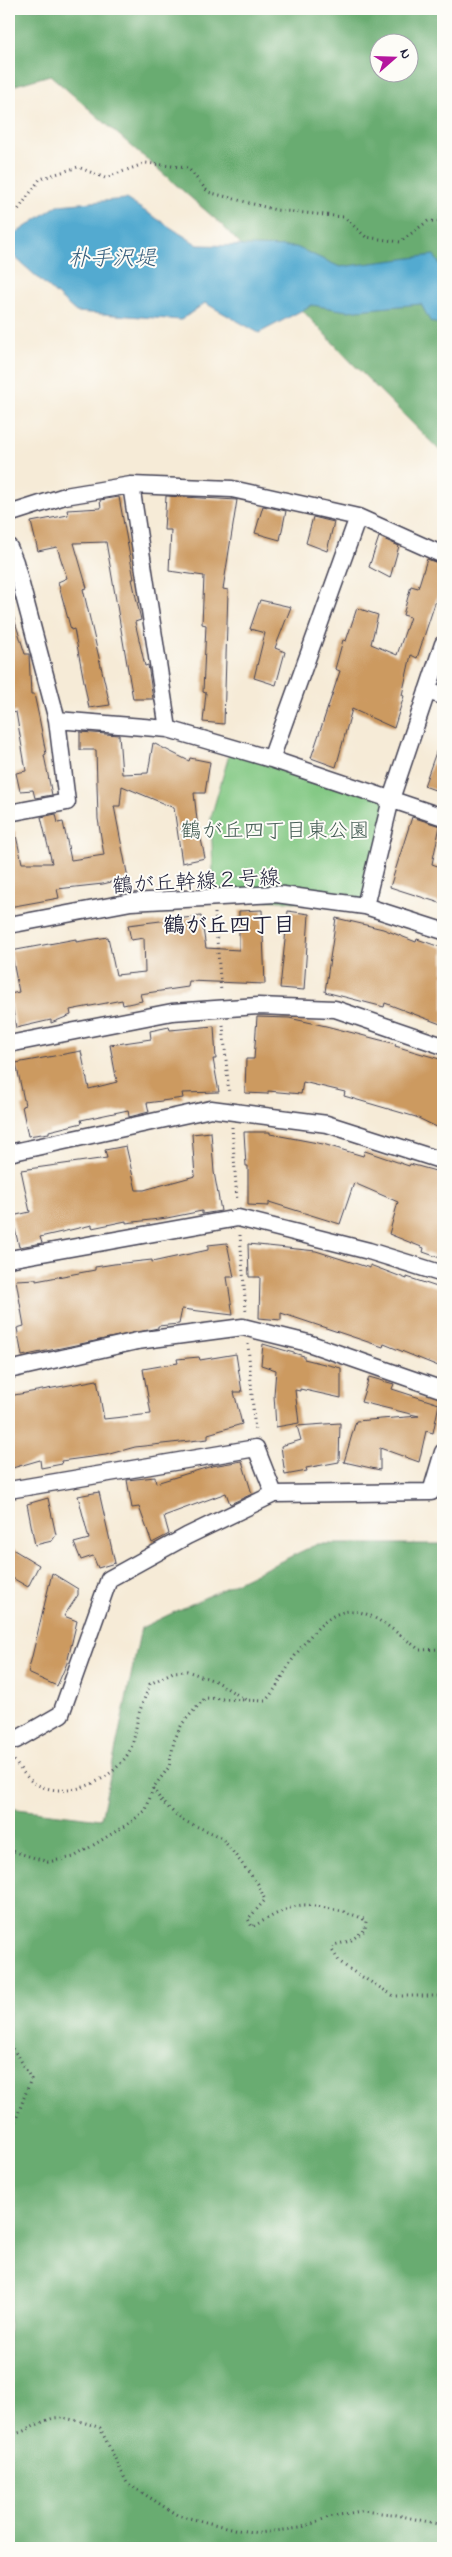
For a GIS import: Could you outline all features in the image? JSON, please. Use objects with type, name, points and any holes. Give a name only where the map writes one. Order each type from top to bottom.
[{"type":"street","points":[[131,485],[168,729]]},
{"type":"street","points":[[9,514],[65,496],[131,485],[232,489],[358,517],[443,555]]},
{"type":"street","points":[[270,760],[358,517]]},
{"type":"street","points":[[9,547],[15,562],[56,720],[67,802],[9,813]]},
{"type":"street","points":[[364,906],[391,799],[443,644]]},
{"type":"street","points":[[427,691],[443,696]]},
{"type":"street","points":[[56,720],[168,729],[270,760],[443,817]]},
{"type":"street","name":"鶴が丘幹線２号線","points":[[9,926],[131,902],[276,894],[364,906],[443,931]]},
{"type":"street","points":[[9,1044],[172,1012],[258,1006],[335,1009],[443,1046]]},
{"type":"street","points":[[9,1153],[211,1109],[327,1124],[443,1161]]},
{"type":"street","points":[[9,1259],[238,1218],[369,1251],[443,1274]]},
{"type":"street","points":[[9,1370],[137,1341],[247,1328],[308,1343],[443,1390]]},
{"type":"street","points":[[9,1490],[256,1448],[274,1494]]},
{"type":"street","points":[[9,1739],[16,1740],[61,1714],[109,1579],[188,1536],[274,1494],[431,1492],[443,1452]]},
{"type":"path","points":[[9,209],[18,210],[40,179],[78,167],[105,178],[146,163],[188,168],[208,192],[276,210],[344,217],[366,237],[400,242],[428,221],[443,222]]},
{"type":"path","points":[[214,898],[256,1448]]},
{"type":"path","points":[[9,1850],[48,1862],[74,1857],[131,1822],[146,1810],[153,1788],[168,1767],[174,1741],[182,1724],[205,1698],[265,1701],[274,1692],[297,1653],[330,1617],[348,1611],[363,1611],[382,1621],[420,1650],[443,1649]]},
{"type":"path","points":[[9,1751],[33,1782],[53,1790],[65,1790],[91,1785],[100,1781],[128,1754],[135,1739],[138,1718],[150,1684],[174,1672],[187,1671],[215,1681],[246,1700]]},
{"type":"path","points":[[153,1788],[162,1802],[182,1820],[221,1837],[258,1884],[265,1900],[248,1919],[252,1927],[268,1918],[303,1905],[352,1912],[366,1921],[365,1930],[350,1941],[334,1945],[332,1950],[339,1961],[394,1996],[443,1996]]},
{"type":"path","points":[[9,2046],[19,2057],[31,2079],[9,2138]]},
{"type":"path","points":[[9,2435],[20,2434],[55,2418],[92,2424],[100,2428],[127,2483],[178,2515],[238,2530],[259,2533],[300,2528],[329,2517],[361,2511],[392,2514],[443,2525]]},
{"type":"green space","points":[[9,9],[443,9],[443,454],[353,364],[221,224],[50,75],[9,87]]},
{"type":"green space","name":"鶴が丘四丁目東公園","points":[[231,748],[391,799],[365,906],[214,897],[211,817]]},
{"type":"green space","points":[[317,1544],[443,1544],[443,2548],[9,2548],[9,1808],[101,1819],[141,1628]]},
{"type":"water","name":"朴手沢堤","points":[[126,199],[198,245],[296,247],[340,267],[434,255],[443,270],[443,326],[430,321],[421,304],[347,311],[312,305],[259,333],[205,303],[181,320],[76,312],[9,252],[9,238],[58,205]]},
{"type":"building","points":[[166,496],[237,500],[223,589],[228,590],[224,724],[203,722],[206,693],[203,692],[206,625],[202,624],[204,576],[169,571],[171,530],[164,530]]},
{"type":"building","points":[[119,497],[134,579],[132,579],[141,620],[135,622],[145,666],[148,665],[153,699],[133,699],[106,542],[74,543],[87,588],[83,589],[110,705],[89,708],[74,629],[71,630],[58,582],[67,578],[57,547],[38,551],[31,522],[68,515],[67,510],[101,508],[100,500]]},
{"type":"building","points":[[263,506],[286,511],[280,540],[255,533]]},
{"type":"building","points":[[313,517],[334,522],[327,551],[306,543]]},
{"type":"building","points":[[379,537],[399,546],[390,578],[369,567]]},
{"type":"building","points":[[427,559],[443,565],[443,589],[440,588],[417,658],[411,655],[402,695],[404,696],[394,728],[352,709],[336,767],[311,758],[340,671],[335,669],[343,640],[346,641],[357,608],[378,615],[371,644],[397,655],[410,617],[403,615],[411,586],[418,588]]},
{"type":"building","points":[[260,600],[291,607],[275,648],[285,652],[276,685],[254,678],[265,633],[250,629]]},
{"type":"building","points":[[12,612],[25,654],[29,654],[31,694],[34,694],[39,717],[52,795],[35,798],[33,790],[20,791],[16,773],[26,771],[16,712],[9,714],[9,697],[11,697],[9,613]]},
{"type":"building","points":[[80,732],[119,735],[122,774],[148,773],[153,743],[189,761],[190,758],[210,762],[205,793],[194,793],[197,820],[205,858],[182,863],[174,808],[122,786],[120,806],[114,806],[128,878],[103,884],[57,889],[59,898],[9,907],[9,832],[15,831],[22,863],[52,863],[41,817],[56,814],[58,823],[63,822],[71,860],[104,855],[98,819],[96,750],[80,750]]},
{"type":"building","points":[[441,738],[443,738],[443,793],[424,786]]},
{"type":"building","points":[[412,817],[440,826],[432,864],[443,868],[443,904],[390,887]]},
{"type":"building","points":[[262,910],[265,984],[189,981],[188,987],[140,994],[142,1001],[123,1005],[122,1000],[70,1010],[71,1015],[51,1023],[51,1020],[16,1028],[10,994],[19,992],[11,951],[76,939],[76,942],[108,937],[116,975],[145,972],[144,938],[131,940],[128,925],[201,916],[206,948],[239,950],[239,911]]},
{"type":"building","points":[[288,911],[309,914],[304,990],[280,988]]},
{"type":"building","points":[[336,918],[383,929],[416,942],[417,939],[443,948],[443,1025],[385,1003],[384,1007],[325,992]]},
{"type":"building","points":[[257,1017],[289,1018],[326,1026],[396,1044],[395,1046],[443,1060],[443,1130],[416,1117],[344,1096],[345,1092],[303,1082],[301,1094],[268,1091],[268,1094],[245,1093],[246,1059],[254,1059]]},
{"type":"building","points":[[214,1026],[216,1059],[213,1059],[219,1092],[182,1093],[183,1098],[147,1103],[149,1112],[129,1117],[128,1110],[81,1120],[82,1123],[49,1131],[49,1133],[28,1136],[22,1106],[25,1105],[16,1063],[81,1051],[89,1089],[117,1082],[110,1045],[151,1039],[150,1031],[169,1027],[170,1030]]},
{"type":"building","points":[[211,1132],[214,1172],[221,1211],[202,1214],[202,1211],[126,1223],[126,1221],[92,1228],[92,1225],[40,1237],[42,1243],[19,1247],[12,1216],[30,1212],[21,1170],[107,1158],[105,1150],[126,1146],[136,1190],[144,1190],[195,1176],[192,1134]]},
{"type":"building","points":[[244,1132],[270,1132],[270,1134],[323,1144],[363,1156],[365,1151],[409,1166],[410,1164],[443,1173],[443,1259],[423,1252],[424,1248],[389,1234],[398,1202],[354,1183],[340,1224],[269,1202],[269,1206],[248,1205],[248,1166],[246,1166]]},
{"type":"building","points":[[227,1243],[234,1277],[227,1277],[233,1315],[182,1309],[179,1324],[158,1326],[158,1328],[22,1356],[17,1328],[24,1326],[16,1280],[36,1279],[36,1281],[95,1270],[95,1267],[152,1260],[152,1262],[208,1250],[208,1245]]},
{"type":"building","points":[[248,1244],[316,1251],[370,1268],[370,1265],[407,1279],[407,1277],[443,1289],[443,1368],[384,1344],[383,1347],[281,1313],[281,1320],[259,1318],[260,1277],[249,1277]]},
{"type":"building","points":[[263,1344],[304,1356],[304,1359],[341,1368],[341,1398],[300,1389],[300,1391],[295,1390],[299,1423],[276,1427],[274,1395],[276,1370],[261,1365]]},
{"type":"building","points":[[236,1354],[242,1392],[234,1392],[242,1424],[208,1434],[208,1439],[135,1447],[106,1455],[61,1461],[62,1464],[41,1468],[40,1460],[9,1469],[9,1441],[13,1440],[9,1396],[97,1380],[104,1419],[151,1414],[143,1369],[178,1363],[177,1359],[199,1357],[200,1360]]},
{"type":"building","points":[[369,1377],[394,1384],[392,1389],[439,1404],[433,1433],[426,1431],[419,1462],[380,1448],[380,1470],[344,1462],[356,1421],[419,1416],[361,1402]]},
{"type":"building","points":[[340,1423],[339,1462],[306,1468],[307,1471],[285,1475],[281,1446],[301,1440],[297,1426]]},
{"type":"building","points":[[242,1461],[252,1494],[230,1504],[226,1493],[164,1516],[169,1534],[152,1543],[139,1507],[132,1508],[127,1480],[155,1477],[156,1483],[212,1466]]},
{"type":"building","points":[[99,1492],[115,1563],[98,1568],[93,1556],[81,1560],[74,1543],[89,1539],[78,1496]]},
{"type":"building","points":[[48,1498],[56,1535],[52,1541],[35,1545],[27,1504]]},
{"type":"building","points":[[9,1547],[39,1565],[28,1587],[9,1576]]},
{"type":"building","points":[[52,1573],[78,1589],[78,1595],[64,1616],[77,1621],[67,1663],[57,1686],[28,1673]]},
{"type":"district","name":"鶴が丘四丁目","points":[[229,924]]}]
